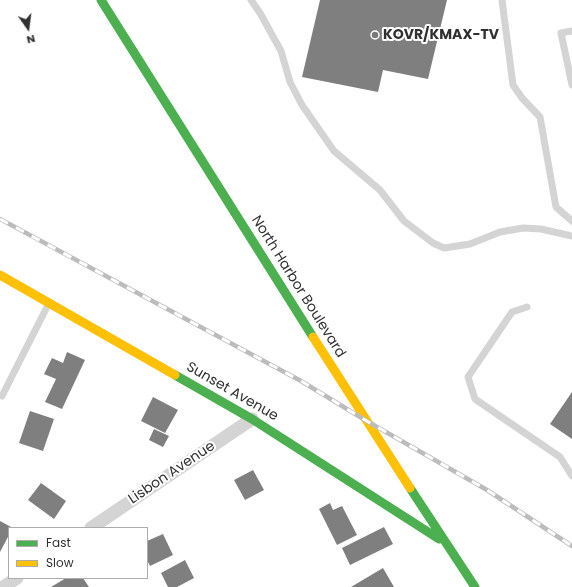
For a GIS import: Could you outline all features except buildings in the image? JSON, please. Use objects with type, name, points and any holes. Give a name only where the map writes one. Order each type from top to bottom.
[{"type":"main road","name":"North Harbor Boulevard","points":[[101,0],[361,413],[475,587]]},
{"type":"main road","name":"Sunset Avenue","points":[[0,275],[252,419],[445,543]]},
{"type":"street","name":"Lisbon Avenue","points":[[92,527],[252,419]]},
{"type":"street","points":[[3,587],[15,579]]},
{"type":"lane","points":[[251,0],[281,51],[290,82],[302,105],[334,151],[380,190],[404,220],[433,243],[444,248],[470,244],[500,232],[523,228],[541,229],[572,236]]},
{"type":"lane","points":[[502,0],[513,85],[522,98],[540,117],[556,207],[572,221]]},
{"type":"lane","points":[[572,31],[560,33],[572,85]]},
{"type":"lane","points":[[2,396],[49,303]]},
{"type":"lane","points":[[527,307],[512,312],[468,377],[475,399],[560,457],[572,476]]},
{"type":"railway","points":[[0,219],[301,381],[365,420],[487,490],[572,546]]},
{"type":"traffic: fast","points":[[101,0],[313,337]]},
{"type":"traffic: fast","points":[[175,375],[252,419],[439,539]]},
{"type":"traffic: fast","points":[[410,488],[475,587]]},
{"type":"traffic: slow","points":[[0,275],[175,375]]},
{"type":"traffic: slow","points":[[313,337],[410,488]]},
{"type":"place","name":"KOVR/KMAX-TV","points":[[375,35]]}]
